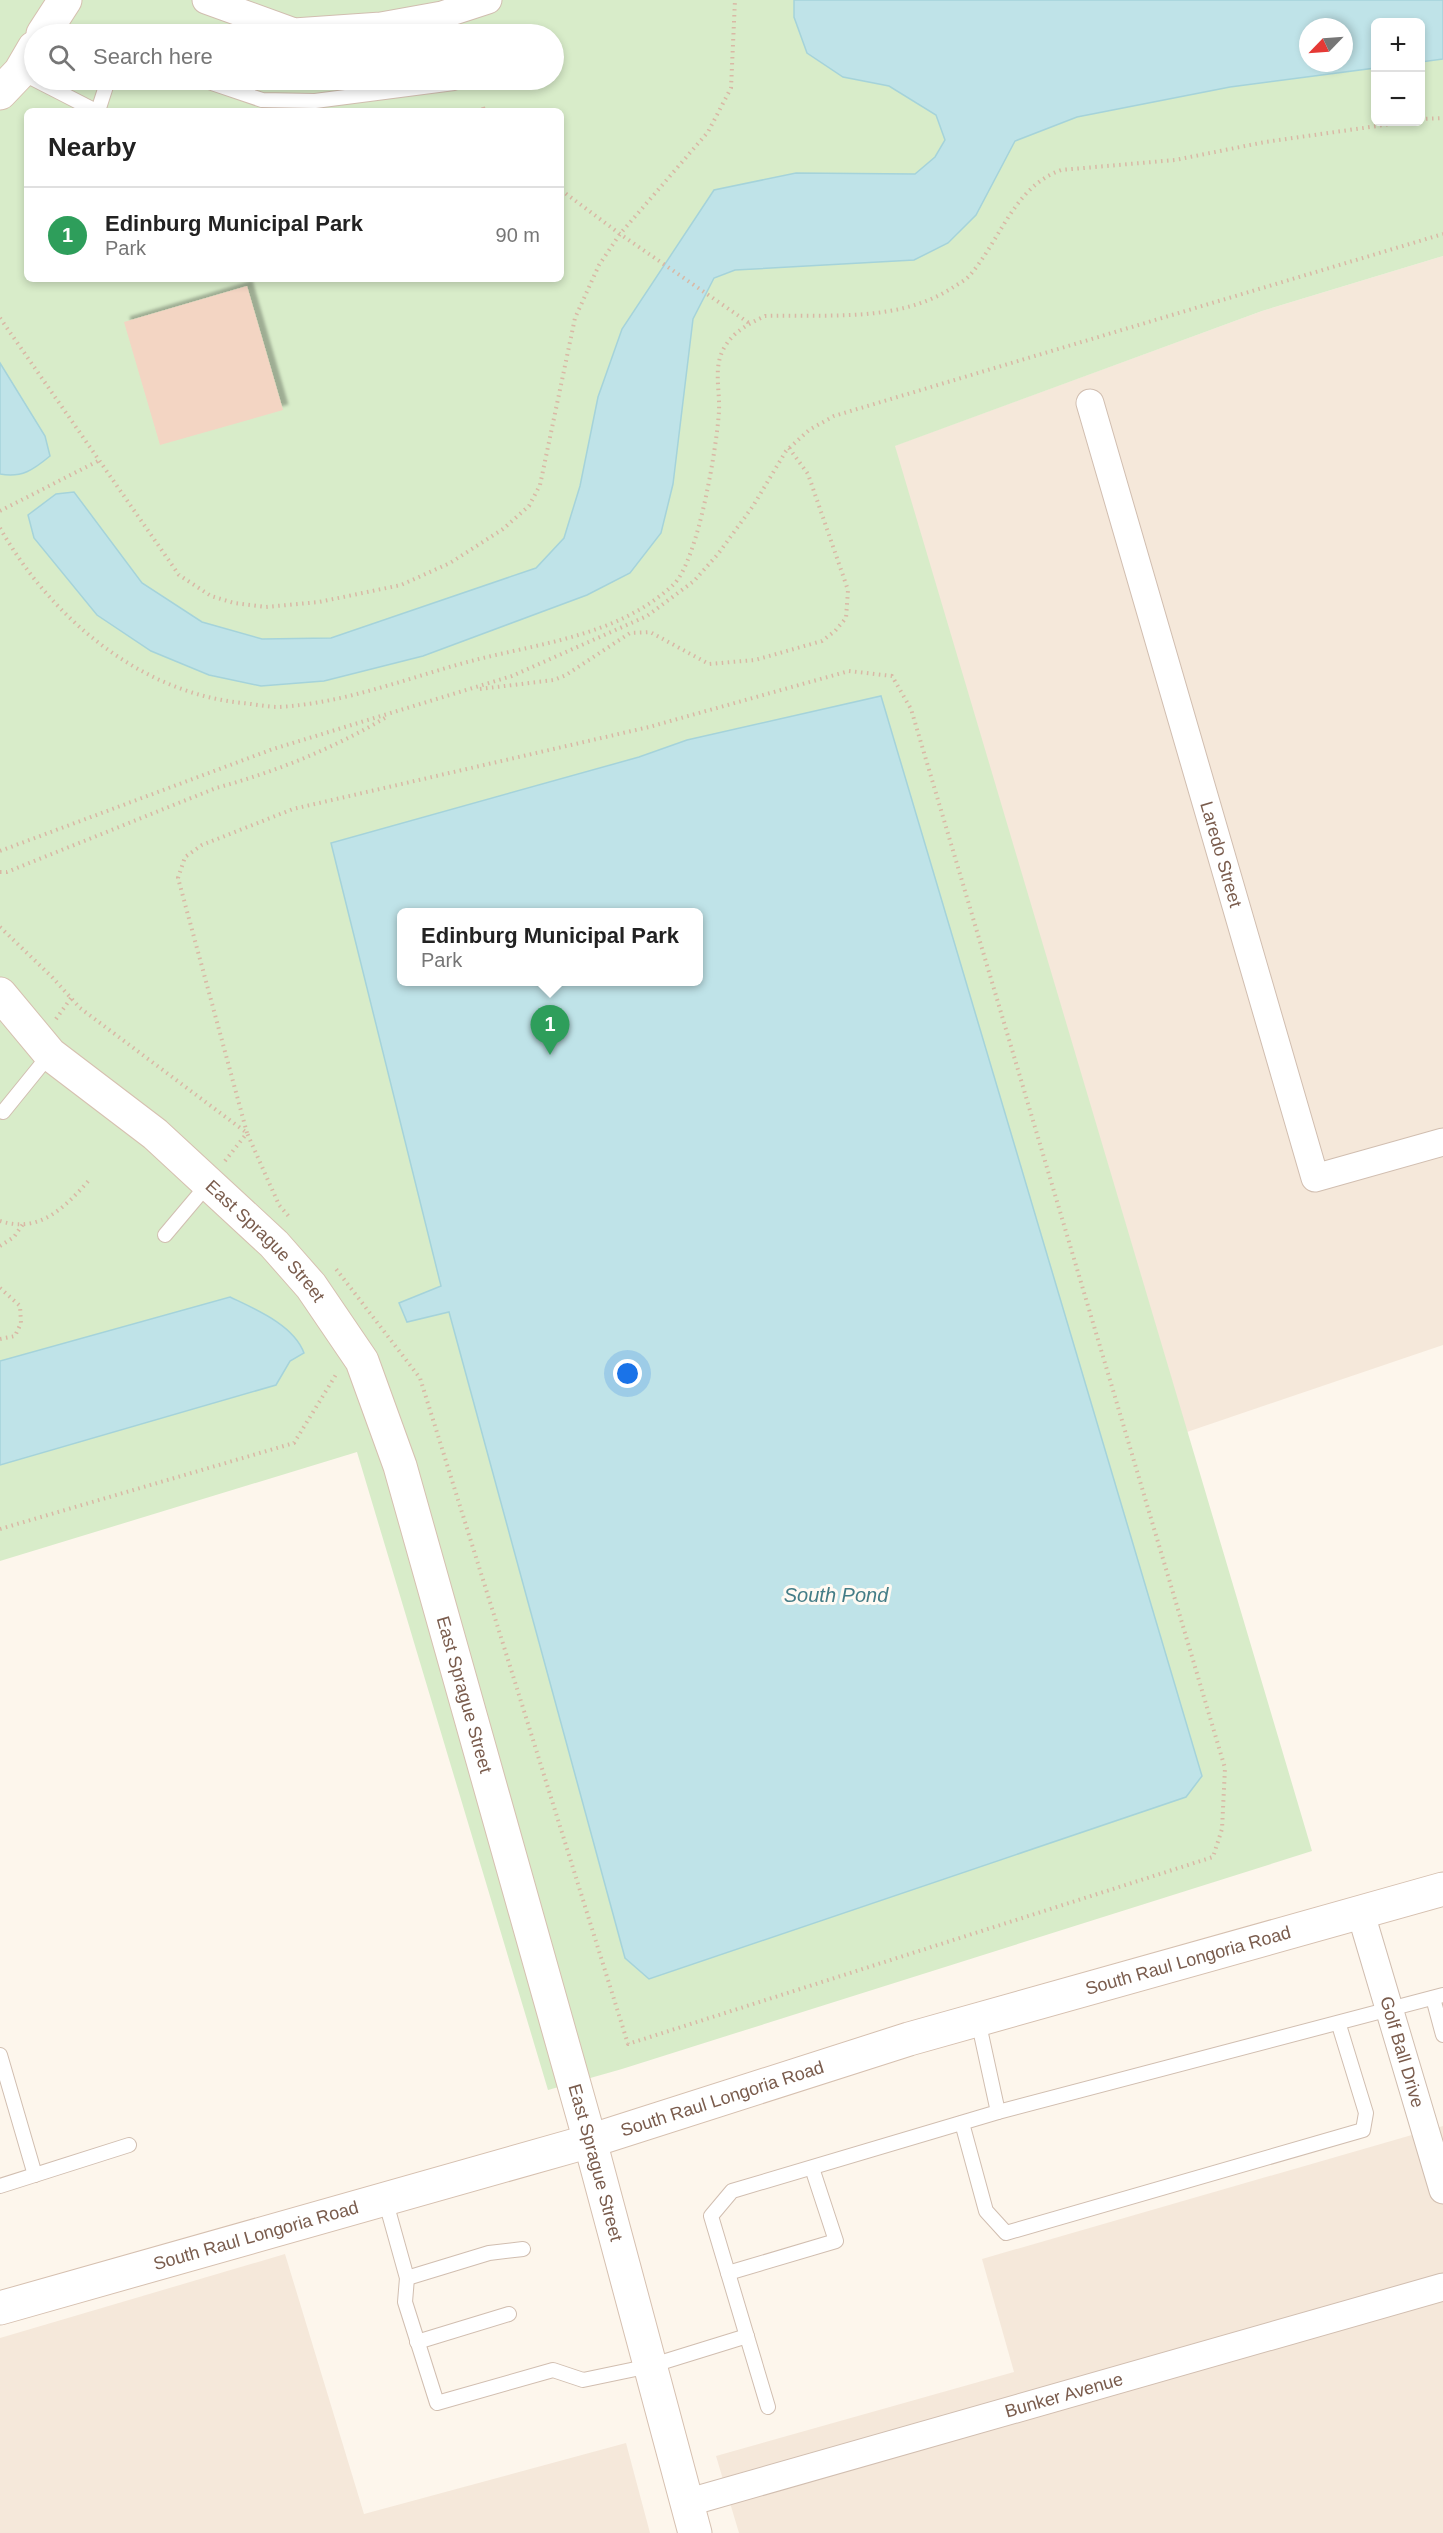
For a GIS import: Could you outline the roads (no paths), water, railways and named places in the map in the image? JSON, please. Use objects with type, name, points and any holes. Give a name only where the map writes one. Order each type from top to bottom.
[{"type":"street","points":[[49,24],[65,0]]},
{"type":"street","points":[[206,0],[272,24]]},
{"type":"street","points":[[446,24],[488,0]]},
{"type":"street","name":"Laredo Street","points":[[1090,403],[1315,1178],[1443,1142]]},
{"type":"street","name":"East Sprague Street","points":[[0,994],[50,1054],[155,1134],[215,1174],[311,1286],[362,1361],[400,1466],[590,2141],[691,2518]]},
{"type":"street","name":"South Raul Longoria Road","points":[[0,2308],[590,2141],[909,2039],[1361,1914],[1443,1889]]},
{"type":"street","name":"Golf Ball Drive","points":[[1361,1914],[1443,2190]]},
{"type":"street","name":"Bunker Avenue","points":[[691,2518],[1443,2287]]},
{"type":"lane","points":[[56,90],[91,108]]},
{"type":"lane","points":[[98,108],[104,90]]},
{"type":"lane","points":[[226,90],[260,105],[315,101],[400,90]]},
{"type":"lane","points":[[3,1112],[50,1054]]},
{"type":"lane","points":[[165,1235],[215,1174]]},
{"type":"lane","points":[[768,2407],[711,2216],[732,2191],[998,2112],[1339,2025],[1438,1997],[1443,2034]]},
{"type":"lane","points":[[978,2020],[998,2112]]},
{"type":"lane","points":[[962,2123],[987,2211],[1006,2233],[1363,2130],[1366,2113],[1339,2025]]},
{"type":"lane","points":[[0,2055],[35,2175]]},
{"type":"lane","points":[[0,2186],[129,2145]]},
{"type":"lane","points":[[728,2273],[836,2241],[812,2168]]},
{"type":"lane","points":[[385,2199],[407,2278],[405,2302],[437,2403],[553,2370],[583,2380],[650,2366],[747,2336]]},
{"type":"lane","points":[[407,2278],[489,2253],[523,2249]]},
{"type":"lane","points":[[417,2342],[509,2314]]},
{"type":"water","points":[[794,0],[1443,0],[1443,59],[1425,61],[1425,18],[1371,18],[1371,69],[1353,71],[1353,18],[1299,18],[1299,72],[1344,72],[1230,87],[1077,117],[1015,141],[976,215],[948,243],[914,260],[735,270],[714,278],[693,319],[673,484],[661,533],[630,573],[587,595],[423,656],[324,681],[261,686],[209,675],[151,651],[97,615],[34,538],[28,515],[56,494],[74,492],[142,583],[202,622],[262,639],[331,638],[536,568],[564,538],[580,486],[598,397],[622,329],[714,190],[796,173],[915,174],[935,157],[945,140],[936,115],[889,86],[843,77],[807,53],[794,17]]},
{"type":"water","points":[[0,363],[45,436],[50,456],[33,469],[15,475],[0,474]]},
{"type":"water","name":"South Pond","points":[[881,696],[1202,1776],[1186,1797],[649,1979],[625,1958],[449,1312],[407,1322],[399,1303],[441,1286],[331,843],[639,757],[687,740]]},
{"type":"water","points":[[230,1297],[273,1319],[292,1334],[299,1343],[304,1353],[290,1361],[276,1385],[0,1465],[0,1361]]},
{"type":"place","name":"Edinburg Municipal Park","points":[[550,1055]]}]
